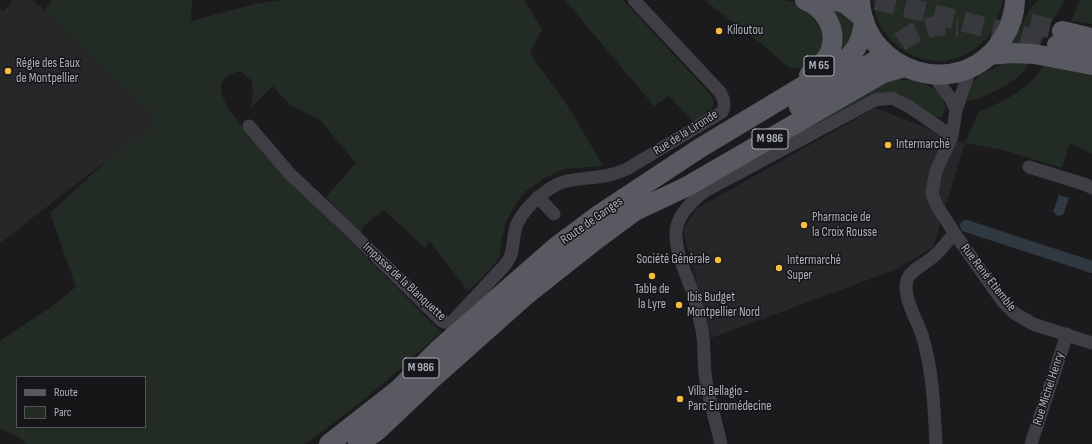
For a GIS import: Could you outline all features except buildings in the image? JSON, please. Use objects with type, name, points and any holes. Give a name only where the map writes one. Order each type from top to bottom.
[{"type":"main road","name":"M 65","points":[[754,115],[763,105],[812,73],[823,63],[831,49],[832,33],[824,13],[813,3],[805,0]]},
{"type":"main road","points":[[834,0],[846,4],[862,13],[870,36],[882,51],[892,60],[904,67],[918,72],[932,74],[952,73],[971,67],[989,55],[999,45],[1006,34],[1019,3]]},
{"type":"main road","name":"Route de Ganges","points":[[329,444],[398,390],[439,349],[557,246],[600,214],[700,148],[843,62],[855,51],[861,37],[862,13]]},
{"type":"main road","points":[[1092,38],[1059,38],[1092,51]]},
{"type":"main road","points":[[989,55],[1013,53],[1034,54],[1092,65]]},
{"type":"main road","name":"M 65","points":[[635,211],[732,148],[876,60]]},
{"type":"main road","name":"Route de Ganges","points":[[358,444],[378,430],[434,377],[541,283],[635,211],[688,186],[883,73],[904,67]]},
{"type":"main road","name":"M 986","points":[[382,444],[487,341],[496,322]]},
{"type":"street","name":"Rue de la Lironde","points":[[538,197],[565,181],[618,174],[722,112],[724,108],[723,97],[720,92],[634,0]]},
{"type":"street","name":"Rue René Etiemble","points":[[971,67],[956,110],[952,136],[936,171],[932,194],[937,206],[1003,302],[1014,313],[1033,324],[1092,342]]},
{"type":"street","points":[[932,74],[951,100],[956,110]]},
{"type":"street","points":[[721,444],[706,381],[702,331],[694,296],[683,268],[678,249],[676,232],[681,218],[693,200],[705,191],[875,100],[892,98],[908,106],[952,136]]},
{"type":"street","name":"Impasse de la Blanquette","points":[[249,126],[290,174],[442,321],[448,323],[453,321],[505,265],[511,256],[518,223],[527,208],[538,197]]},
{"type":"street","points":[[1029,167],[1087,185],[1092,188]]},
{"type":"street","points":[[538,197],[554,214]]},
{"type":"street","points":[[936,444],[932,383],[922,336],[907,298],[906,285],[912,272],[935,256],[955,234]]},
{"type":"street","name":"Rue Michel Henry","points":[[1031,444],[1067,334]]},
{"type":"shaded area","name":"Régie des Eaux de Montpellier","points":[[13,0],[32,0],[45,10],[66,35],[159,120],[0,243],[0,8],[3,11]]},
{"type":"shaded area","points":[[875,108],[965,143],[933,247],[897,269],[711,338],[683,230],[696,209]]},
{"type":"shaded area","points":[[1059,195],[1069,198],[1063,215],[1060,216],[1055,215],[1056,213],[1053,212]]},
{"type":"green space","points":[[52,0],[192,0],[191,21],[255,4],[281,0],[524,0],[542,29],[530,53],[571,111],[603,166],[564,169],[545,178],[526,191],[515,205],[506,222],[501,240],[500,257],[487,273],[468,291],[429,241],[425,248],[384,210],[363,226],[361,234],[326,197],[356,163],[320,120],[290,105],[273,86],[251,108],[253,91],[251,80],[240,71],[232,74],[223,81],[221,88],[223,98],[230,111],[253,140],[296,188],[441,332],[408,362],[341,418],[305,444],[27,444],[17,436],[0,429],[0,341],[51,307],[76,287],[50,213],[113,155],[159,120],[66,35],[45,10]]},
{"type":"green space","points":[[565,0],[623,0],[710,94],[714,103],[711,112],[694,122],[669,96],[654,106]]},
{"type":"green space","points":[[704,0],[783,0],[804,4],[820,18],[824,44],[817,58],[807,69],[790,68]]},
{"type":"green space","points":[[873,0],[1003,0],[995,26],[986,39],[962,56],[939,61],[912,55],[900,48],[889,38],[881,27],[875,14]]},
{"type":"green space","points":[[1038,0],[1065,0],[1038,49],[1012,45],[1029,10]]},
{"type":"green space","points":[[1080,0],[1092,0],[1092,24],[1071,21]]},
{"type":"green space","points":[[831,6],[852,20],[853,25],[851,35],[839,55]]},
{"type":"green space","points":[[1029,62],[1018,77],[1004,86],[988,95],[967,101],[971,84],[981,74],[1006,63]]},
{"type":"green space","points":[[1043,66],[1092,75],[1092,154],[1070,143],[1062,168],[1003,150],[965,143],[979,111],[1015,94],[1031,81]]},
{"type":"green space","points":[[896,79],[915,81],[928,85],[939,93],[945,104],[945,110],[942,117],[935,117],[900,94],[892,92],[872,95],[692,193],[884,81]]},
{"type":"waterway","points":[[966,226],[1092,267]]},
{"type":"tunnel","points":[[876,0],[1057,45]]},
{"type":"tunnel","points":[[1001,17],[1062,31]]},
{"type":"tunnel","points":[[876,60],[904,39],[919,31],[936,26],[958,27]]},
{"type":"place","name":"Kiloutou","points":[[719,31]]},
{"type":"place","name":"Régie des Eaux de Montpellier","points":[[8,71]]},
{"type":"place","name":"Intermarché","points":[[888,145]]},
{"type":"place","name":"Pharmacie de la Croix Rousse","points":[[804,225]]},
{"type":"place","name":"Société Générale","points":[[718,260]]},
{"type":"place","name":"Intermarché Super","points":[[779,268]]},
{"type":"place","name":"Table de la Lyre","points":[[652,276]]},
{"type":"place","name":"Ibis Budget Montpellier Nord","points":[[679,305]]},
{"type":"place","name":"Villa Bellagio - Parc Euromédecine","points":[[680,399]]}]
